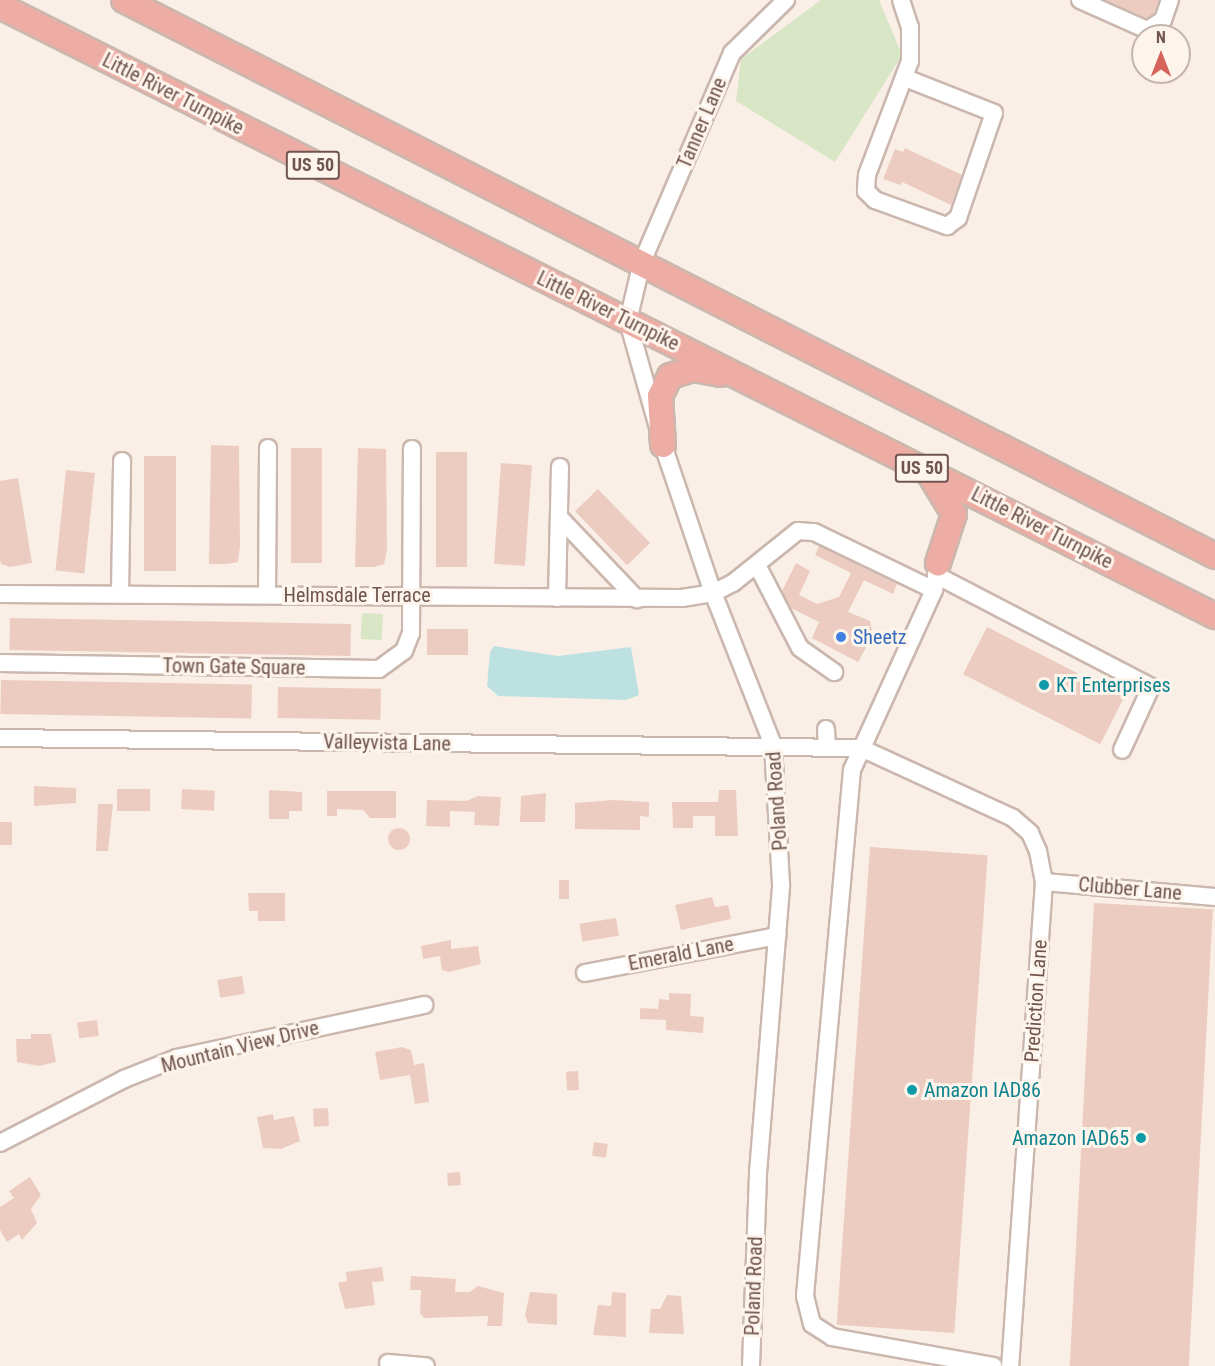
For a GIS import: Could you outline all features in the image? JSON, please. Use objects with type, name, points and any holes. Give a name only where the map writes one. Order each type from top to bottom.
[{"type":"highway","name":"US 50","points":[[124,0],[1215,556]]},
{"type":"highway","name":"Little River Turnpike","points":[[0,6],[1215,616]]},
{"type":"highway","points":[[663,444],[660,396],[666,381],[677,372],[704,370],[765,389]]},
{"type":"highway","points":[[928,471],[954,514],[936,576]]},
{"type":"street","name":"Tanner Lane","points":[[642,262],[732,53],[786,0]]},
{"type":"street","points":[[901,0],[912,43],[905,78],[867,175],[866,191],[875,200],[947,226],[958,218],[994,113],[905,78]]},
{"type":"street","points":[[1080,0],[1147,30],[1163,20],[1170,0]]},
{"type":"street","name":"Poland Road","points":[[642,262],[628,321],[663,444],[714,592],[774,745],[782,839],[777,936],[759,1150],[751,1366]]},
{"type":"street","points":[[267,595],[268,448]]},
{"type":"street","name":"Town Gate Square","points":[[0,663],[378,669],[397,658],[409,642],[412,595],[412,449]]},
{"type":"street","points":[[120,594],[122,461]]},
{"type":"street","points":[[557,598],[560,467]]},
{"type":"street","points":[[560,518],[637,599]]},
{"type":"street","points":[[714,592],[757,565],[788,536],[814,532],[936,576],[1151,687],[1122,750]]},
{"type":"street","points":[[757,565],[800,648],[834,672]]},
{"type":"street","points":[[936,576],[852,770],[807,1312],[812,1324],[832,1337],[993,1366]]},
{"type":"street","name":"Helmsdale Terrace","points":[[0,594],[412,595],[637,599],[714,592]]},
{"type":"street","points":[[826,729],[827,748]]},
{"type":"street","name":"Valleyvista Lane","points":[[0,738],[641,749],[774,745],[861,748]]},
{"type":"street","name":"Prediction Lane","points":[[861,748],[891,759],[1013,818],[1034,842],[1044,882],[1010,1366]]},
{"type":"street","name":"Clubber Lane","points":[[1044,882],[1215,897]]},
{"type":"street","name":"Emerald Lane","points":[[585,973],[777,936]]},
{"type":"street","name":"Mountain View Drive","points":[[0,1143],[113,1084],[177,1058],[424,1005]]},
{"type":"street","points":[[388,1364],[426,1366]]},
{"type":"green space","points":[[821,0],[879,0],[902,55],[835,162],[736,101],[741,59]]},
{"type":"green space","points":[[362,613],[383,614],[382,640],[361,639]]},
{"type":"water","points":[[494,646],[558,656],[631,647],[639,695],[626,700],[498,696],[487,686],[490,652]]},
{"type":"building","points":[[1106,0],[1159,0],[1154,13],[1146,18]]},
{"type":"building","points":[[905,148],[962,175],[951,205],[902,182],[900,185],[883,179],[895,149],[903,152]]},
{"type":"building","points":[[211,445],[239,446],[240,547],[238,562],[209,564]]},
{"type":"building","points":[[291,448],[322,448],[322,563],[291,563]]},
{"type":"building","points":[[358,448],[386,449],[387,550],[384,564],[374,567],[355,567]]},
{"type":"building","points":[[436,452],[467,452],[467,567],[436,567]]},
{"type":"building","points":[[144,456],[176,456],[176,571],[144,571]]},
{"type":"building","points":[[501,463],[532,465],[525,566],[494,564]]},
{"type":"building","points":[[66,470],[95,473],[84,573],[55,570]]},
{"type":"building","points":[[18,478],[32,563],[10,567],[1,564],[0,559],[0,481]]},
{"type":"building","points":[[598,489],[650,543],[627,565],[575,511]]},
{"type":"building","name":"Sheetz","points":[[819,546],[897,584],[893,594],[864,580],[848,612],[870,621],[873,635],[858,662],[812,638],[819,622],[791,608],[782,591],[796,563],[810,571],[799,595],[817,604],[839,597],[851,573],[815,555]]},
{"type":"building","points":[[10,618],[351,624],[350,656],[9,650]]},
{"type":"building","name":"KT Enterprises","points":[[987,627],[1124,697],[1100,744],[963,674]]},
{"type":"building","points":[[427,629],[468,629],[468,655],[427,655]]},
{"type":"building","points":[[1,680],[252,684],[251,718],[0,714]]},
{"type":"building","points":[[278,687],[381,689],[380,720],[277,718]]},
{"type":"building","points":[[34,786],[76,788],[76,803],[34,806]]},
{"type":"building","points":[[117,789],[150,789],[150,811],[117,811]]},
{"type":"building","points":[[182,789],[215,791],[214,811],[181,809]]},
{"type":"building","points":[[269,790],[302,792],[302,811],[289,811],[289,819],[269,819]]},
{"type":"building","points":[[719,790],[736,790],[738,836],[715,836],[715,816],[693,816],[693,828],[673,828],[672,802],[718,802]]},
{"type":"building","points":[[327,791],[396,791],[396,818],[370,818],[363,810],[337,809],[337,816],[327,816]]},
{"type":"building","points":[[546,793],[545,822],[520,822],[521,796]]},
{"type":"building","points":[[478,796],[501,797],[499,826],[474,825],[475,812],[450,811],[450,827],[426,826],[427,800],[466,801]]},
{"type":"building","points":[[613,800],[649,802],[649,817],[640,816],[640,830],[575,829],[575,803]]},
{"type":"building","points":[[98,804],[113,804],[108,851],[96,851]]},
{"type":"building","points":[[0,822],[12,822],[12,845],[0,845]]},
{"type":"building","points":[[395,828],[403,828],[410,835],[410,843],[403,850],[395,850],[388,843],[388,835]]},
{"type":"building","name":"Amazon IAD86","points":[[870,847],[988,855],[954,1333],[837,1325]]},
{"type":"building","points":[[559,880],[569,880],[569,899],[559,899]]},
{"type":"building","points":[[248,893],[285,893],[285,921],[258,921],[258,911],[249,911]]},
{"type":"building","points":[[712,897],[715,907],[728,905],[731,919],[681,930],[675,905]]},
{"type":"building","name":"Amazon IAD65","points":[[1094,903],[1213,909],[1189,1366],[1070,1366]]},
{"type":"building","points":[[616,918],[619,936],[582,942],[579,924]]},
{"type":"building","points":[[451,940],[451,949],[478,946],[481,964],[449,972],[442,970],[440,956],[423,959],[421,946]]},
{"type":"building","points":[[242,976],[245,994],[220,998],[217,980]]},
{"type":"building","points":[[669,993],[691,994],[690,1016],[704,1017],[703,1033],[666,1030],[666,1020],[640,1019],[640,1008],[658,1009],[659,999],[669,1000]]},
{"type":"building","points":[[97,1020],[99,1036],[79,1038],[77,1022]]},
{"type":"building","points":[[31,1034],[51,1034],[56,1062],[39,1066],[17,1062],[16,1039],[31,1039]]},
{"type":"building","points":[[402,1047],[411,1050],[414,1065],[424,1063],[429,1102],[415,1104],[410,1075],[380,1080],[375,1052]]},
{"type":"building","points":[[578,1071],[579,1090],[567,1091],[566,1072]]},
{"type":"building","points":[[328,1108],[329,1126],[314,1127],[313,1109]]},
{"type":"building","points":[[273,1114],[274,1120],[294,1116],[300,1141],[281,1149],[263,1148],[257,1117]]},
{"type":"building","points":[[594,1142],[608,1144],[606,1158],[592,1156]]},
{"type":"building","points":[[460,1172],[461,1185],[448,1186],[447,1173]]},
{"type":"building","points":[[30,1177],[41,1195],[31,1209],[37,1223],[22,1240],[19,1234],[7,1242],[0,1230],[0,1207],[14,1198],[9,1191]]},
{"type":"building","points":[[382,1267],[384,1281],[372,1282],[375,1305],[345,1309],[338,1283],[347,1281],[346,1272]]},
{"type":"building","points":[[411,1276],[456,1279],[455,1292],[470,1292],[478,1286],[504,1293],[502,1326],[487,1326],[488,1316],[424,1318],[420,1313],[421,1290],[410,1290]]},
{"type":"building","points":[[530,1292],[557,1294],[557,1325],[528,1323],[525,1315]]},
{"type":"building","points":[[612,1292],[626,1293],[626,1337],[593,1335],[598,1305],[611,1306]]},
{"type":"building","points":[[667,1295],[681,1296],[684,1334],[649,1333],[651,1309],[660,1309]]},
{"type":"place","name":"Sheetz","points":[[841,637]]},
{"type":"place","name":"KT Enterprises","points":[[1044,685]]},
{"type":"place","name":"Amazon IAD86","points":[[912,1090]]},
{"type":"place","name":"Amazon IAD65","points":[[1141,1138]]}]
